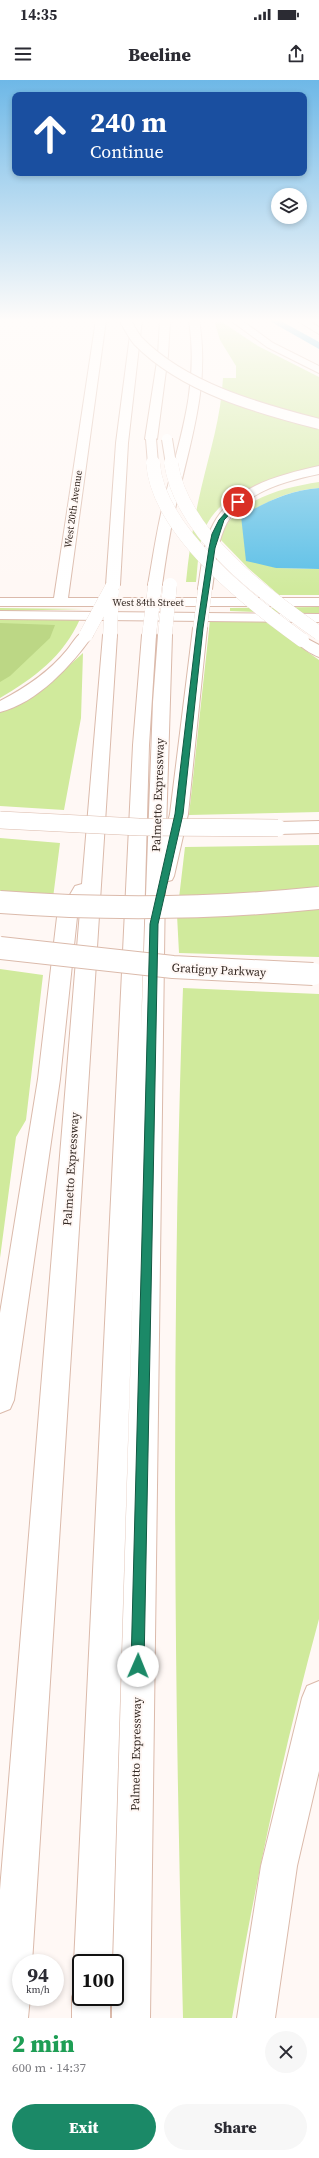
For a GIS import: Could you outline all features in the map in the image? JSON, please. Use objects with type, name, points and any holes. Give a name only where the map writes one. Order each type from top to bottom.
[{"type":"main road","name":"West 20th Avenue","points":[[60,602],[88,410]]},
{"type":"main road","name":"Palmetto Expressway","points":[[9,2018],[110,635],[122,443],[126,410]]},
{"type":"main road","points":[[154,410],[150,439],[152,466],[165,502],[181,528],[231,584],[263,612],[319,652]]},
{"type":"main road","points":[[93,1954],[141,745],[157,635],[154,585],[166,520],[194,410]]},
{"type":"main road","points":[[273,410],[319,424]]},
{"type":"main road","points":[[167,433],[170,462],[176,485],[193,516],[210,539],[254,584],[319,634]]},
{"type":"main road","points":[[154,924],[179,814],[205,589],[215,534],[221,520],[231,507],[245,497],[278,480],[319,470]]},
{"type":"main road","points":[[245,497],[287,482],[319,477]]},
{"type":"main road","points":[[176,544],[188,481]]},
{"type":"main road","name":"Palmetto Expressway","points":[[131,2018],[143,1362],[160,710],[157,635],[171,578]]},
{"type":"main road","points":[[0,707],[52,675],[68,660],[86,635],[112,585]]},
{"type":"main road","name":"West 84th Street","points":[[0,602],[319,602]]},
{"type":"main road","points":[[0,615],[319,618]]},
{"type":"main road","points":[[0,820],[85,826],[180,829],[319,826]]},
{"type":"main road","points":[[0,1400],[50,1079],[67,917],[93,870]]},
{"type":"main road","points":[[0,902],[76,907],[165,908],[243,905],[319,898]]},
{"type":"main road","name":"Gratigny Parkway","points":[[0,948],[173,967],[316,974]]},
{"type":"main road","points":[[256,2018],[279,1866],[319,1698]]},
{"type":"main road","points":[[91,2006],[91,2018]]},
{"type":"green space","points":[[219,410],[319,410],[319,468],[254,486],[225,502],[214,514],[205,528],[201,541],[196,582],[186,582],[194,523]]},
{"type":"green space","points":[[319,482],[319,488],[288,494],[260,506],[241,517],[276,568],[319,569],[319,595],[279,595],[248,568],[219,538],[236,514],[248,505],[275,492]]},
{"type":"green space","points":[[319,607],[319,614],[230,611],[230,608]]},
{"type":"green space","points":[[0,608],[84,609],[0,611]]},
{"type":"green space","points":[[0,619],[80,619],[65,645],[46,665],[24,683],[0,698]]},
{"type":"green space","points":[[210,620],[263,620],[319,660],[319,812],[189,815]]},
{"type":"green space","points":[[0,623],[55,625],[50,638],[10,676],[0,682]]},
{"type":"green space","points":[[83,653],[81,718],[64,810],[0,806],[0,711],[52,681]]},
{"type":"green space","points":[[0,838],[60,843],[53,898],[0,895]]},
{"type":"green space","points":[[319,845],[319,957],[179,953],[177,915],[185,847]]},
{"type":"green space","points":[[0,969],[43,975],[26,1120],[16,1137],[0,1258]]},
{"type":"green space","points":[[183,988],[319,994],[319,1619],[293,1718],[271,1818],[250,1918],[232,2018],[183,2018],[176,1632],[175,1374],[179,1117]]},
{"type":"water","points":[[319,488],[319,569],[276,568],[246,561],[241,516],[288,494]]},
{"type":"route","points":[[138,1666],[143,1362],[154,924],[179,814],[200,628],[212,548],[215,534],[221,520],[231,507],[238,502]]}]
